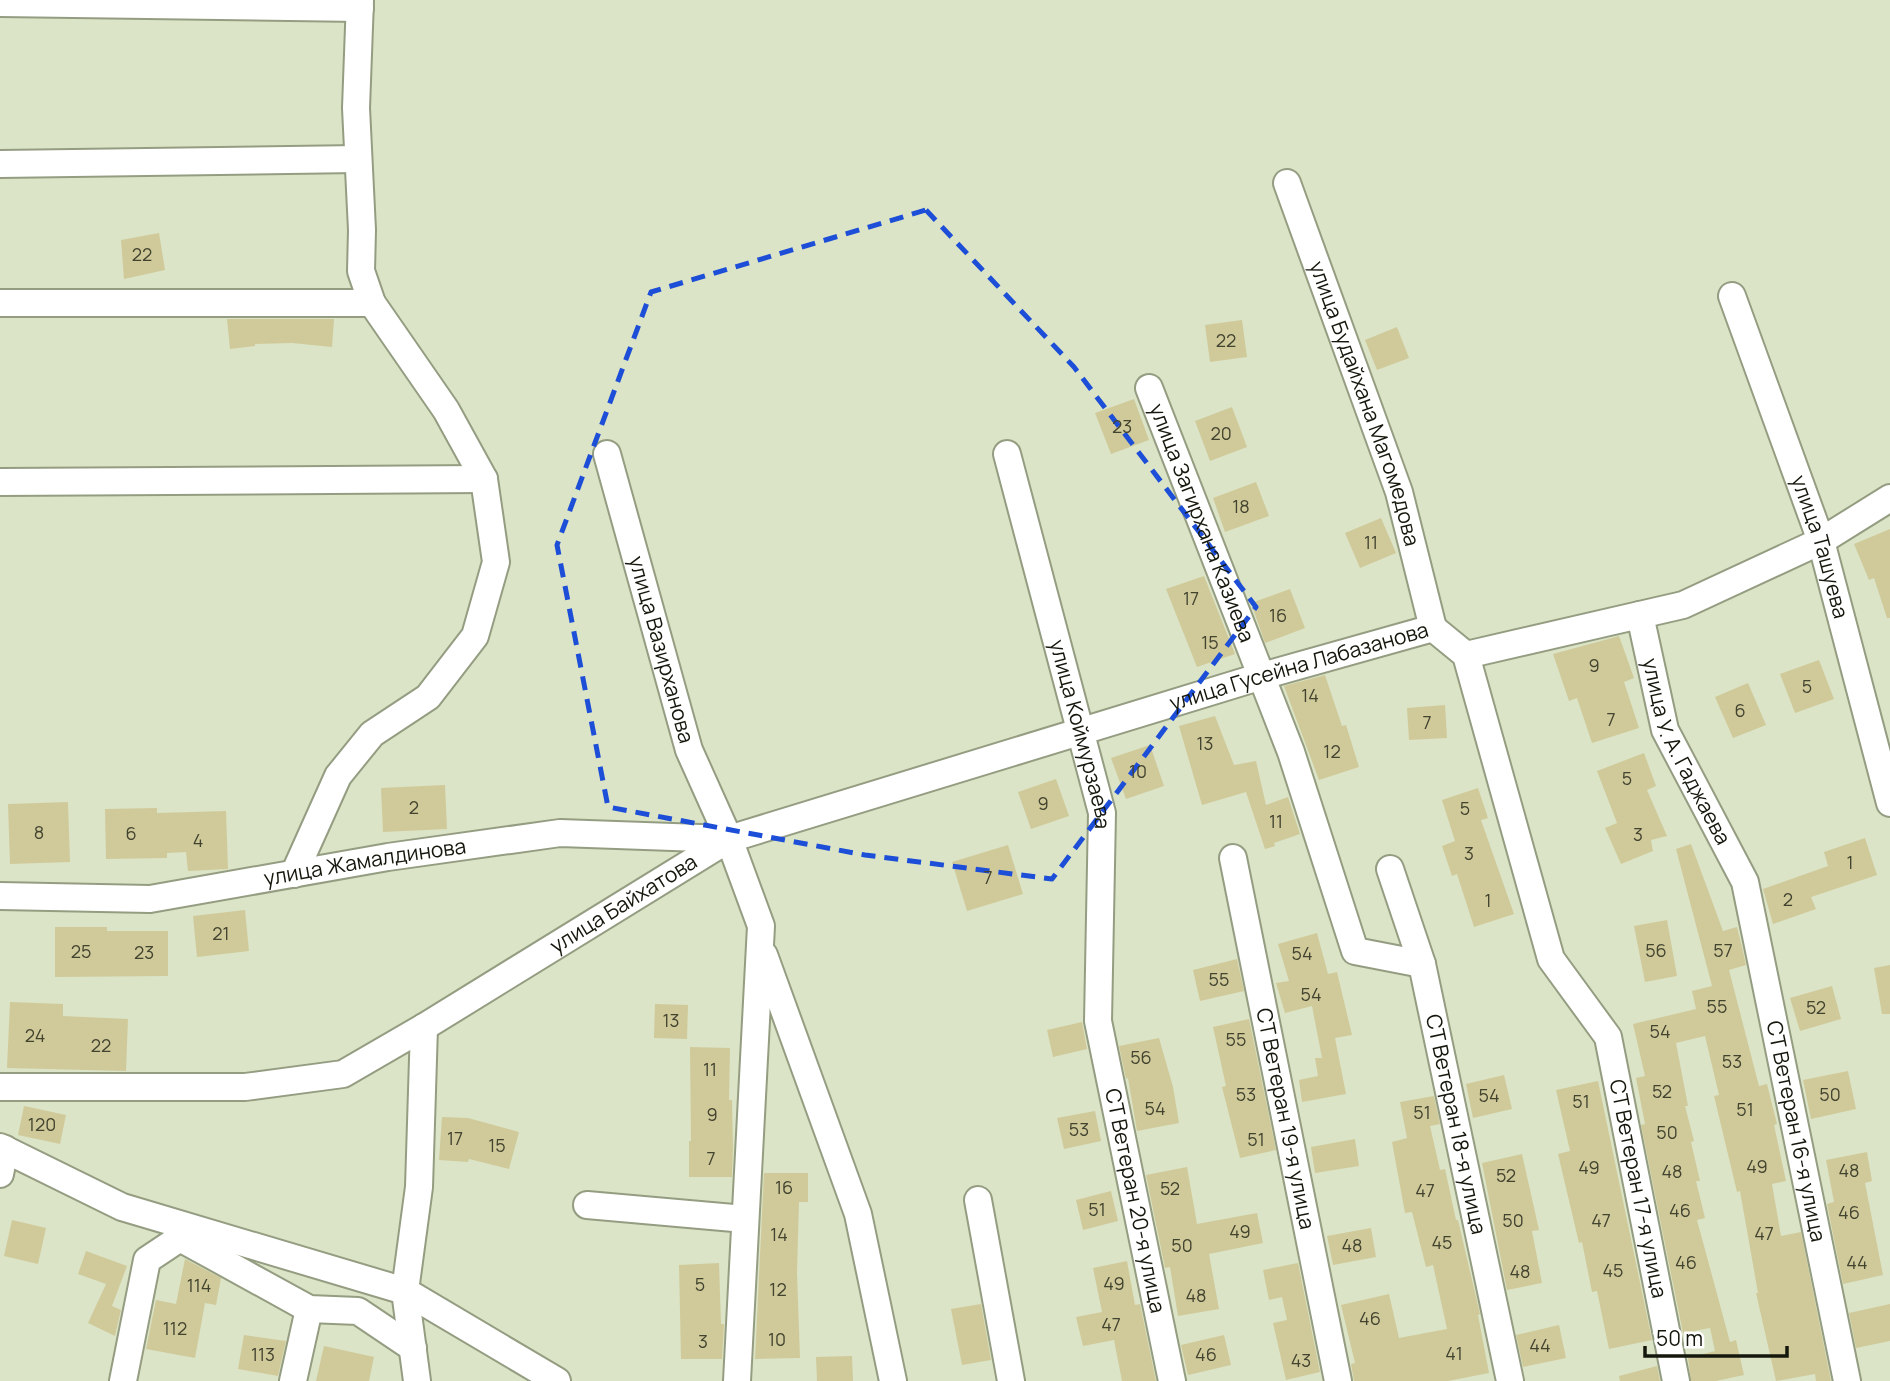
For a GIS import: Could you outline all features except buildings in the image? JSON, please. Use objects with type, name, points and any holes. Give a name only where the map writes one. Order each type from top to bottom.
[{"type":"street","points":[[0,3],[360,4],[356,108],[362,230],[361,271],[372,303],[446,410],[484,479],[496,562],[475,636],[428,697],[372,734],[338,776],[294,874]]},
{"type":"street","points":[[0,163],[359,159]]},
{"type":"street","name":"улица Будайхана Магомедова","points":[[1287,183],[1399,492],[1433,628]]},
{"type":"street","name":"улица Ташуева","points":[[1732,296],[1821,541],[1890,803]]},
{"type":"street","points":[[0,303],[372,303]]},
{"type":"street","name":"улица Загирхана Казиева","points":[[1149,388],[1291,752],[1355,951],[1422,964]]},
{"type":"street","name":"улица Вазирханова","points":[[607,454],[689,750],[729,839]]},
{"type":"street","name":"улица Коймурзаева","points":[[1007,454],[1102,813],[1098,1021]]},
{"type":"street","points":[[0,482],[484,479]]},
{"type":"street","points":[[1466,655],[1683,605],[1821,541],[1890,498]]},
{"type":"street","name":"улица У. А. Гаджаева","points":[[1640,615],[1665,730],[1745,882]]},
{"type":"street","name":"улица Гусейна Лабазанова","points":[[729,839],[1262,676],[1433,628],[1466,655]]},
{"type":"street","name":"СТ Ветеран 17-я улица","points":[[1466,655],[1551,959],[1608,1037],[1676,1381]]},
{"type":"street","name":"улица Жамалдинова","points":[[0,896],[150,899],[388,857],[560,834],[729,839]]},
{"type":"street","points":[[729,839],[761,926],[737,1381]]},
{"type":"street","name":"улица Байхатова","points":[[0,1087],[245,1087],[343,1074],[729,839]]},
{"type":"street","name":"СТ Ветеран 19-я улица","points":[[1233,858],[1338,1381]]},
{"type":"street","name":"СТ Ветеран 18-я улица","points":[[1390,869],[1422,964],[1510,1381]]},
{"type":"street","name":"СТ Ветеран 16-я улица","points":[[1745,882],[1847,1381]]},
{"type":"street","points":[[760,943],[858,1214],[893,1381]]},
{"type":"street","name":"СТ Ветеран 20-я улица","points":[[1098,1021],[1172,1381]]},
{"type":"street","points":[[417,1381],[405,1292],[419,1187],[424,1027]]},
{"type":"street","points":[[2,1157],[122,1207],[180,1238],[306,1318],[358,1311],[413,1348]]},
{"type":"street","points":[[978,1200],[1011,1381]]},
{"type":"street","points":[[587,1205],[746,1219]]},
{"type":"street","points":[[122,1207],[405,1292],[556,1381]]},
{"type":"street","points":[[123,1381],[147,1260],[180,1238]]},
{"type":"street","points":[[293,1381],[306,1318]]},
{"type":"highlighted area","points":[[926,210],[1074,367],[1256,607],[1052,879],[865,855],[608,807],[557,545],[651,292]]}]
